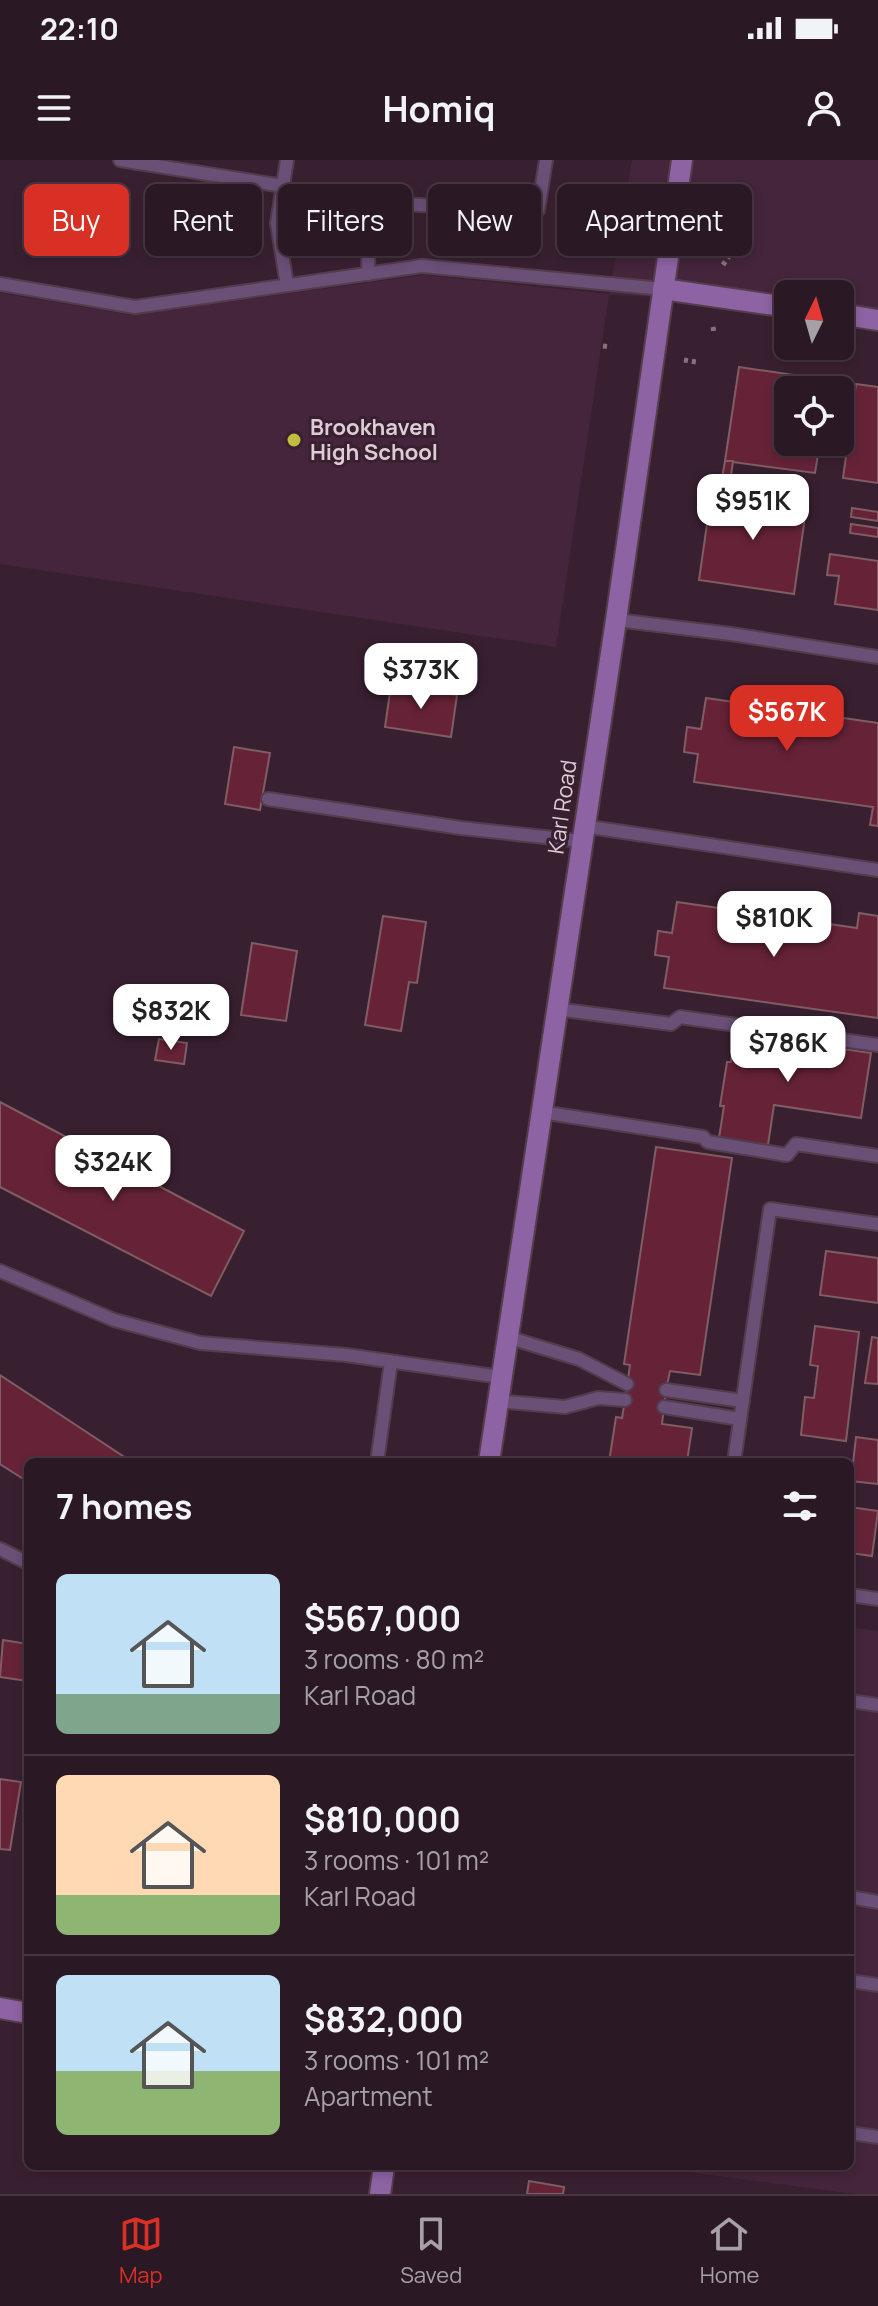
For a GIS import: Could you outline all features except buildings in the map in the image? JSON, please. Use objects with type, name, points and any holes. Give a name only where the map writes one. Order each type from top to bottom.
[{"type":"main road","name":"Karl Road","points":[[490,1458],[682,160]]},
{"type":"main road","points":[[663,289],[774,305]]},
{"type":"main road","points":[[854,316],[878,320]]},
{"type":"main road","points":[[0,2008],[24,2012]]},
{"type":"main road","points":[[380,2194],[383,2170]]},
{"type":"lane","points":[[120,160],[278,185]]},
{"type":"lane","points":[[283,184],[287,160]]},
{"type":"lane","points":[[368,274],[369,203],[538,210],[546,160]]},
{"type":"lane","points":[[282,256],[287,285]]},
{"type":"lane","points":[[0,284],[135,307],[422,266],[663,289]]},
{"type":"lane","points":[[616,620],[878,657]]},
{"type":"lane","points":[[268,799],[461,828],[582,833],[878,870]]},
{"type":"lane","points":[[556,1009],[671,1024],[680,1017],[878,1045]]},
{"type":"lane","points":[[541,1112],[703,1137],[708,1142],[787,1155],[796,1144],[878,1156]]},
{"type":"lane","points":[[735,1458],[770,1209],[878,1224]]},
{"type":"lane","points":[[0,1271],[114,1320],[200,1343],[391,1362],[501,1377]]},
{"type":"lane","points":[[507,1337],[579,1359],[627,1384]]},
{"type":"lane","points":[[378,1458],[391,1362]]},
{"type":"lane","points":[[666,1390],[743,1401]]},
{"type":"lane","points":[[497,1401],[565,1407],[598,1398],[625,1400]]},
{"type":"lane","points":[[664,1407],[740,1419]]},
{"type":"lane","points":[[0,1549],[24,1561]]},
{"type":"lane","points":[[854,1596],[878,1599]]},
{"type":"lane","points":[[854,1702],[878,1705]]},
{"type":"lane","points":[[854,1898],[878,1902]]},
{"type":"lane","points":[[854,1982],[878,1985]]},
{"type":"lane","points":[[854,2134],[878,2137]]},
{"type":"path","points":[[723,265],[729,256]]},
{"type":"path","points":[[603,346],[611,347]]},
{"type":"path","points":[[684,360],[696,362]]},
{"type":"shaded area","name":"Brookhaven High School","points":[[632,160],[878,160],[878,320],[854,317],[854,280],[774,280],[774,306],[720,299],[609,295],[556,647],[0,564],[0,293],[131,315],[424,275],[609,294],[616,256],[752,256],[752,184],[628,184]]},
{"type":"shaded area","points":[[854,1628],[878,1631],[878,2194],[855,2194],[672,2170],[854,2170]]},
{"type":"place","name":"Brookhaven High School","points":[[294,440]]}]
